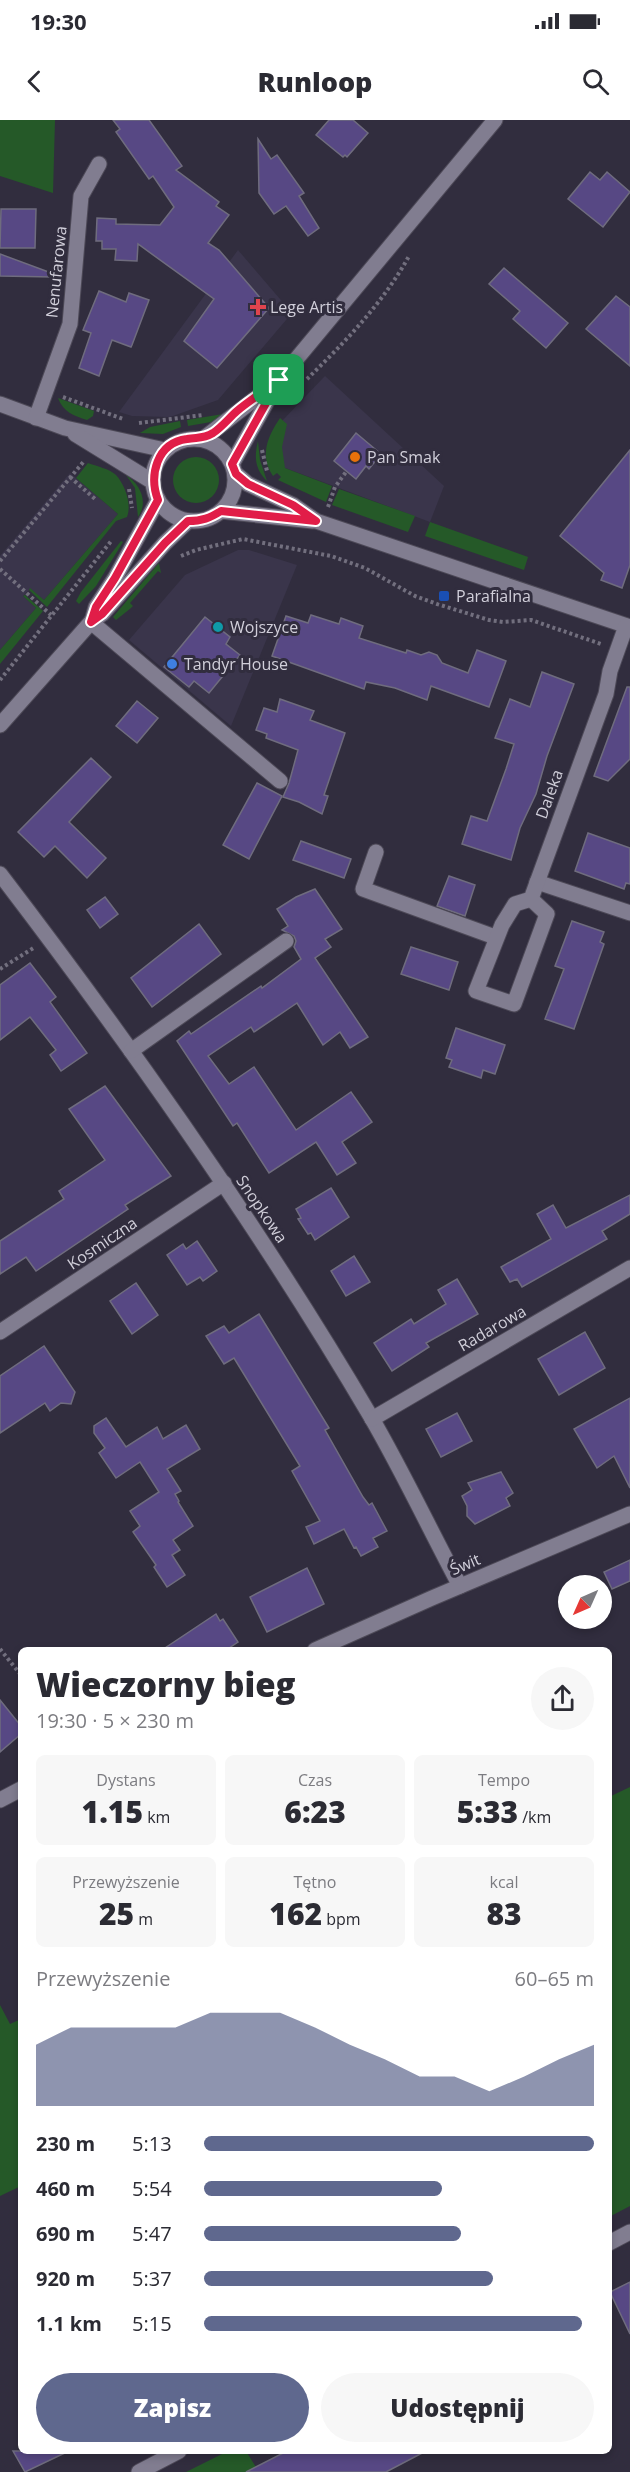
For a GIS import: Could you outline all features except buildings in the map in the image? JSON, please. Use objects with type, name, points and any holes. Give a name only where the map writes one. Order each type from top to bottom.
[{"type":"street","points":[[279,380],[203,439],[178,441],[165,450],[154,468],[153,482],[158,500],[171,514],[188,521],[201,521],[227,506],[234,492],[234,469],[279,380],[489,122]]},
{"type":"street","name":"Nenufarowa","points":[[36,418],[70,324],[81,196],[99,164]]},
{"type":"street","points":[[0,404],[65,428],[165,450]]},
{"type":"street","points":[[65,428],[153,482]]},
{"type":"street","points":[[203,439],[223,450],[234,469],[248,484],[293,505],[316,521]]},
{"type":"street","points":[[91,622],[96,607],[115,578],[158,500]]},
{"type":"street","points":[[221,511],[316,521],[628,626]]},
{"type":"street","points":[[0,725],[91,622],[102,614],[165,543],[188,521]]},
{"type":"street","points":[[91,622],[280,781]]},
{"type":"street","name":"Daleka","points":[[531,899],[606,694],[610,671],[628,626]]},
{"type":"street","points":[[376,852],[363,889],[495,937]]},
{"type":"street","name":"Snopkowa","points":[[0,874],[131,1051],[224,1183],[276,1262],[372,1419],[460,1586]]},
{"type":"street","points":[[537,882],[630,913]]},
{"type":"street","points":[[531,899],[547,914],[514,1004],[476,991],[495,937],[515,904],[531,899]]},
{"type":"street","points":[[131,1051],[286,941]]},
{"type":"street","name":"Kosmiczna","points":[[0,1332],[224,1183]]},
{"type":"street","name":"Radarowa","points":[[372,1419],[630,1268]]},
{"type":"street","name":"Świt","points":[[322,1647],[630,1514]]},
{"type":"street","points":[[0,1800],[18,1791]]},
{"type":"street","points":[[612,2241],[630,2232]]},
{"type":"street","points":[[139,2472],[173,2454]]},
{"type":"path","points":[[301,385],[358,326],[399,274],[411,253]]},
{"type":"path","points":[[53,393],[124,420]]},
{"type":"path","points":[[135,424],[213,413]]},
{"type":"path","points":[[262,442],[264,460],[271,478]]},
{"type":"path","points":[[0,561],[87,457]]},
{"type":"path","points":[[327,507],[335,487],[346,472]]},
{"type":"path","points":[[70,477],[95,499]]},
{"type":"path","points":[[126,484],[132,501],[132,513]]},
{"type":"path","points":[[0,680],[116,536]]},
{"type":"path","points":[[177,558],[196,550],[243,539],[331,556],[365,568],[415,597],[489,620],[502,622],[531,620],[618,650]]},
{"type":"path","points":[[0,569],[51,615]]},
{"type":"path","points":[[0,969],[37,945]]},
{"type":"path","points":[[0,1649],[18,1671]]},
{"type":"shaded area","points":[[238,250],[292,313],[218,400],[170,417],[132,416],[119,412]]},
{"type":"shaded area","points":[[325,376],[444,486],[430,522],[280,466],[283,420]]},
{"type":"shaded area","points":[[70,473],[118,514],[44,600],[30,589],[23,596],[36,608],[0,650],[0,556]]},
{"type":"shaded area","points":[[238,550],[249,550],[297,565],[231,726],[129,640],[185,575]]},
{"type":"green space","points":[[0,120],[55,120],[53,193],[0,176]]},
{"type":"green space","points":[[58,398],[94,411],[93,416],[87,420],[73,415],[63,407]]},
{"type":"green space","points":[[223,414],[211,422],[188,426],[187,420]]},
{"type":"green space","points":[[280,418],[287,424],[282,447],[285,468],[332,486],[326,502],[278,480],[281,477],[277,473],[273,476],[266,461],[266,453],[269,439]]},
{"type":"green space","points":[[180,421],[181,427],[163,434],[140,433],[150,427]]},
{"type":"green space","points":[[258,441],[260,460],[267,481],[256,462]]},
{"type":"green space","points":[[196,457],[212,464],[219,480],[212,496],[196,503],[180,496],[173,480],[180,464]]},
{"type":"green space","points":[[88,463],[110,471],[119,479],[128,501],[127,517],[116,521],[47,607],[29,590],[30,588],[44,600],[118,514],[76,478]]},
{"type":"green space","points":[[126,475],[139,488],[143,499],[138,517],[135,488]]},
{"type":"green space","points":[[339,489],[415,516],[408,532],[332,505]]},
{"type":"green space","points":[[430,522],[528,557],[524,570],[425,536]]},
{"type":"green space","points":[[121,541],[123,542],[96,586],[79,604],[76,601],[81,592]]},
{"type":"green space","points":[[159,563],[161,573],[158,571],[130,603],[133,606],[116,620],[113,617]]},
{"type":"green space","points":[[25,595],[43,611],[0,664],[0,650],[36,608],[23,596]]},
{"type":"green space","points":[[630,1787],[630,2206],[612,2215],[612,1796]]},
{"type":"green space","points":[[0,2005],[10,2024],[18,2020],[18,2187],[0,2196]]},
{"type":"green space","points":[[222,2454],[248,2454],[259,2472],[186,2472]]},
{"type":"place","name":"Lege Artis","points":[[258,307]]},
{"type":"place","name":"Pan Smak","points":[[355,457]]},
{"type":"place","name":"Parafialna","points":[[444,596]]},
{"type":"place","name":"Wojszyce","points":[[218,627]]},
{"type":"place","name":"Tandyr House","points":[[172,664]]},
{"type":"route","points":[[279,380],[232,464],[236,474],[248,484],[293,505],[316,521],[221,511],[201,521],[188,521],[165,543],[102,614],[91,622],[96,607],[115,578],[158,500],[153,482],[154,468],[161,454],[178,441],[203,439],[215,432],[279,380]]}]
